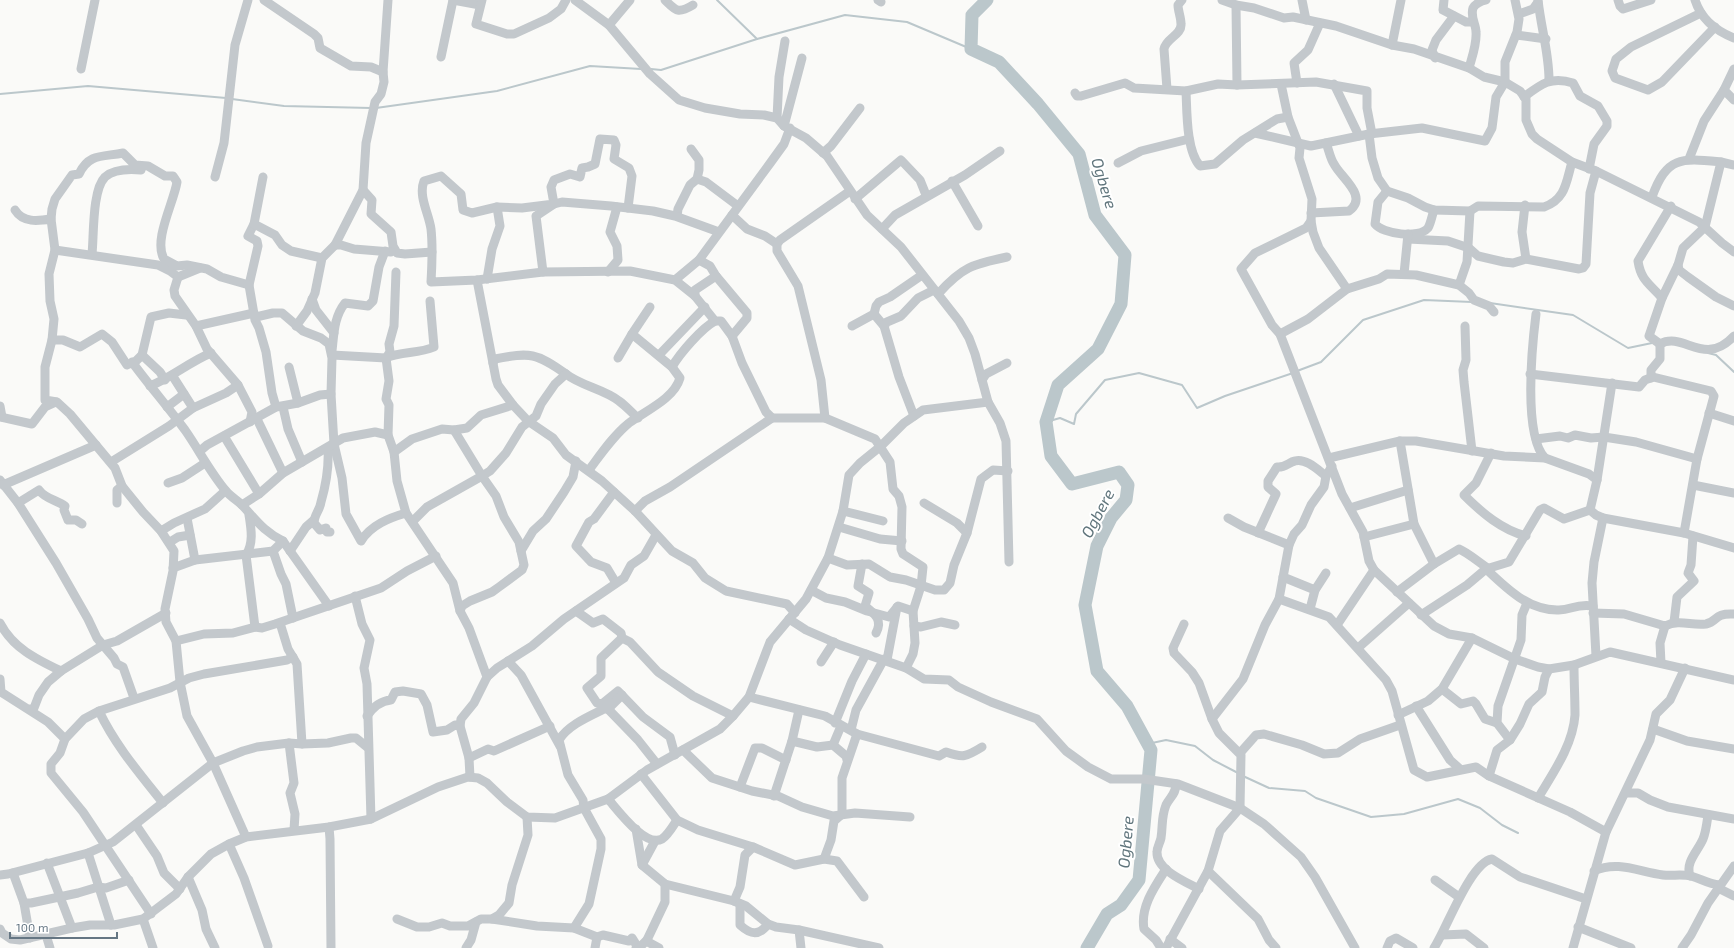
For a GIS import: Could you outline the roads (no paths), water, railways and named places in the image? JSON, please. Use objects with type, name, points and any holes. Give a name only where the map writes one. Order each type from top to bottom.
[{"type":"street","points":[[81,69],[95,0]]},
{"type":"street","points":[[215,177],[224,143],[235,45],[248,0]]},
{"type":"street","points":[[264,0],[318,38],[320,48],[324,52],[332,54],[351,66],[371,67],[383,72]]},
{"type":"street","points":[[296,326],[307,311],[312,299],[322,258],[335,246],[363,190],[366,143],[375,102],[381,94],[384,82],[383,72],[388,0]]},
{"type":"street","points":[[441,57],[453,0],[481,3],[476,24],[508,34],[514,34],[549,18],[561,8],[566,0]]},
{"type":"street","points":[[575,0],[609,26],[650,74],[679,100],[704,108],[740,114],[764,115],[777,118],[787,127],[806,138],[823,152],[867,215],[902,247],[922,275],[959,321],[969,338],[988,402],[1000,423],[1006,441],[1008,471],[1009,562]]},
{"type":"street","points":[[609,26],[630,0]]},
{"type":"street","points":[[665,0],[675,10],[683,11],[693,5]]},
{"type":"street","points":[[1167,89],[1164,49],[1165,44],[1176,35],[1181,24],[1178,5],[1182,0]]},
{"type":"street","points":[[1222,0],[1236,5],[1254,8],[1284,18],[1293,17],[1320,22],[1392,44],[1414,49],[1435,58],[1469,68],[1484,77],[1505,82],[1520,91],[1526,99],[1526,120],[1532,134],[1537,139],[1572,162],[1652,197],[1699,222],[1734,252]]},
{"type":"street","points":[[1302,0],[1306,20]]},
{"type":"street","points":[[1392,44],[1401,0]]},
{"type":"street","points":[[1444,0],[1443,10],[1466,22],[1472,22]]},
{"type":"street","points":[[1469,68],[1475,44],[1476,30],[1472,22],[1473,9],[1475,5],[1486,0]]},
{"type":"street","points":[[1618,0],[1623,9],[1651,0]]},
{"type":"street","points":[[1695,0],[1701,13],[1715,27],[1734,38]]},
{"type":"street","points":[[1255,133],[1311,146],[1367,135],[1422,128],[1485,141],[1492,128],[1496,97],[1505,82],[1505,62],[1516,35],[1519,14],[1514,1]]},
{"type":"street","points":[[1519,14],[1533,9],[1538,1]]},
{"type":"street","points":[[1538,1],[1542,30],[1546,39],[1550,80]]},
{"type":"street","points":[[1236,5],[1237,86]]},
{"type":"street","points":[[1701,13],[1631,47],[1616,59],[1612,71],[1615,78],[1648,90],[1662,82],[1715,27]]},
{"type":"street","points":[[1435,58],[1432,50],[1436,40],[1454,16]]},
{"type":"street","points":[[1297,83],[1294,63],[1308,50],[1320,22]]},
{"type":"street","points":[[1516,35],[1546,39]]},
{"type":"street","points":[[777,118],[779,77],[785,42]]},
{"type":"street","points":[[675,280],[699,260],[784,144],[802,58]]},
{"type":"street","points":[[1689,159],[1704,121],[1724,90],[1734,69]]},
{"type":"street","points":[[1387,191],[1378,202],[1375,224],[1387,232],[1448,241],[1469,248],[1478,256],[1504,262],[1513,263],[1526,259],[1579,269],[1583,268],[1586,264],[1594,144],[1607,126],[1608,121],[1604,112],[1590,101],[1580,96],[1573,83],[1550,80],[1538,85],[1524,97]]},
{"type":"street","points":[[1075,93],[1077,96],[1081,96],[1125,83],[1134,88],[1186,91],[1218,84],[1237,86],[1316,82],[1334,84],[1354,90],[1367,91],[1367,135],[1378,178],[1387,191],[1408,198],[1434,210],[1470,211],[1478,206],[1525,205],[1544,207],[1557,200],[1562,195],[1572,162]]},
{"type":"street","points":[[1281,84],[1288,117],[1299,143],[1299,158],[1312,199],[1311,217],[1319,248],[1347,290]]},
{"type":"street","points":[[1334,84],[1367,135]]},
{"type":"street","points":[[1724,90],[1734,100]]},
{"type":"street","points":[[1186,91],[1189,139],[1196,162],[1200,166],[1215,164],[1255,133],[1277,119],[1288,117]]},
{"type":"street","points":[[823,152],[831,146],[860,108]]},
{"type":"street","points":[[554,204],[551,187],[554,180],[570,174],[580,177],[582,168],[595,164],[600,139],[614,140],[616,145],[614,160],[629,168],[632,182],[628,208]]},
{"type":"street","points":[[1118,163],[1141,151],[1189,139]]},
{"type":"street","points":[[1311,217],[1349,211],[1354,207],[1357,200],[1355,192],[1334,164],[1326,143]]},
{"type":"street","points":[[677,216],[678,209],[686,192],[690,185],[697,179],[699,160],[690,149]]},
{"type":"street","points":[[882,229],[895,215],[1000,151]]},
{"type":"street","points":[[246,837],[213,763],[186,716],[180,682],[176,641],[166,622],[165,609],[173,568],[174,551],[170,542],[122,486],[116,468],[111,462],[57,402],[45,400],[46,367],[52,340],[54,319],[50,301],[48,274],[55,250],[51,219],[52,209],[56,199],[72,175],[79,174],[88,160],[104,155],[123,153],[135,165],[148,166],[165,176],[173,176],[177,182],[166,218],[161,250],[162,255],[170,263],[177,266],[187,265],[206,269],[221,277],[249,285]]},
{"type":"street","points":[[1652,197],[1665,170],[1672,164],[1689,159],[1721,162],[1734,165]]},
{"type":"street","points":[[776,244],[780,240],[853,195],[901,160],[920,180],[926,195]]},
{"type":"street","points":[[1660,344],[1649,336],[1662,298],[1678,265],[1683,248],[1705,227],[1721,162]]},
{"type":"street","points":[[92,254],[96,198],[104,178],[113,172],[131,169],[157,171]]},
{"type":"street","points":[[719,232],[677,216],[653,211],[576,203],[522,208],[497,207],[472,213],[463,210],[461,194],[441,176],[424,181],[422,185],[431,228],[431,282],[477,280],[543,272],[630,271],[675,280],[695,296],[705,307],[714,322],[732,336],[742,363],[768,417]]},
{"type":"street","points":[[263,177],[254,224],[248,236],[257,240],[258,246],[249,285],[255,320],[266,352],[272,393],[280,407],[302,462]]},
{"type":"street","points":[[697,179],[706,182],[738,206]]},
{"type":"street","points":[[952,181],[978,226]]},
{"type":"street","points":[[363,190],[372,200],[371,214],[391,232],[393,246],[397,253]]},
{"type":"street","points":[[543,272],[536,216],[554,204]]},
{"type":"street","points":[[1525,205],[1522,232],[1526,259]]},
{"type":"street","points":[[1662,298],[1653,287],[1647,284],[1640,274],[1638,261],[1671,206]]},
{"type":"street","points":[[487,279],[492,249],[500,226],[497,207]]},
{"type":"street","points":[[608,272],[618,260],[617,246],[610,232],[617,207]]},
{"type":"street","points":[[15,210],[18,216],[25,219],[51,219]]},
{"type":"street","points":[[1408,236],[1416,234],[1428,227],[1434,210]]},
{"type":"street","points":[[1459,285],[1464,274],[1469,248],[1470,211]]},
{"type":"street","points":[[732,215],[747,229],[765,236],[776,244],[777,251],[798,286],[821,380],[825,418]]},
{"type":"street","points":[[1311,217],[1306,228],[1255,253],[1241,269],[1272,325],[1280,334],[1342,494],[1364,537],[1370,561],[1374,570],[1421,616],[1434,626],[1449,634],[1472,638],[1515,659],[1549,669],[1574,665],[1610,652],[1734,680]]},
{"type":"street","points":[[254,224],[275,235],[282,245],[291,251],[322,258]]},
{"type":"street","points":[[1404,274],[1408,236]]},
{"type":"street","points":[[335,246],[341,245],[354,249],[405,254],[432,252]]},
{"type":"street","points":[[55,250],[92,254],[126,261],[158,265],[170,270],[178,277]]},
{"type":"street","points":[[290,551],[306,527],[314,520],[321,504],[331,446],[332,357],[334,333],[339,311],[346,303],[368,306],[373,301],[379,267],[385,251]]},
{"type":"street","points":[[884,326],[886,322],[901,316],[918,298],[936,292],[967,268],[979,262],[1008,257]]},
{"type":"street","points":[[699,260],[710,266],[716,276],[747,313],[747,318],[732,336]]},
{"type":"street","points":[[1678,265],[1679,270],[1688,277],[1734,306]]},
{"type":"street","points":[[178,277],[200,268]]},
{"type":"street","points":[[396,272],[394,326],[389,344],[390,352],[386,358],[389,381],[386,399],[389,405],[388,435],[394,452],[397,481],[406,514],[413,521],[453,583],[460,610],[470,628],[487,677]]},
{"type":"street","points":[[1280,334],[1308,319],[1347,290],[1379,279],[1387,274],[1404,274],[1440,279],[1459,285],[1469,293],[1474,300],[1489,306],[1494,312]]},
{"type":"street","points":[[852,326],[874,314],[876,306],[879,302],[890,297],[922,275]]},
{"type":"street","points":[[695,296],[695,290],[716,276]]},
{"type":"street","points":[[178,277],[174,290],[186,314],[196,326],[203,343],[238,385],[252,412],[253,420],[283,473]]},
{"type":"street","points":[[477,280],[498,385],[513,405],[528,420],[553,438],[566,455],[589,470],[635,511],[656,535],[672,550],[693,562],[705,578],[714,585],[726,591],[787,604],[792,616],[806,630],[866,654],[886,659],[906,668],[924,679],[949,680],[958,687],[991,702],[1037,719],[1066,751],[1088,767],[1111,779],[1154,780],[1176,784],[1240,808],[1264,824],[1301,857],[1315,876],[1355,948]]},
{"type":"street","points":[[312,299],[316,310],[334,333]]},
{"type":"street","points":[[332,357],[386,358],[393,355],[415,353],[434,347],[430,301]]},
{"type":"street","points":[[618,358],[650,307]]},
{"type":"street","points":[[659,355],[705,307]]},
{"type":"street","points":[[52,340],[63,340],[80,347],[102,334],[112,342],[127,365],[136,361],[142,355],[151,317],[169,313],[186,314]]},
{"type":"street","points":[[196,326],[255,315],[282,313],[289,317],[296,326],[303,331],[321,338],[329,344],[332,357]]},
{"type":"street","points":[[874,314],[884,326],[899,377],[914,416]]},
{"type":"street","points":[[1536,314],[1530,374],[1533,436],[1541,454],[1545,458]]},
{"type":"street","points":[[672,367],[677,358],[714,322]]},
{"type":"street","points":[[1465,326],[1466,360],[1463,370],[1472,451]]},
{"type":"street","points":[[589,470],[614,438],[630,423],[663,399],[676,387],[680,378],[672,367],[659,355],[632,334]]},
{"type":"street","points":[[1660,344],[1665,342],[1676,342],[1712,350],[1726,345],[1734,336]]},
{"type":"street","points":[[1651,378],[1651,370],[1660,360],[1660,344]]},
{"type":"street","points":[[150,386],[168,378],[184,369],[187,365],[211,353]]},
{"type":"street","points":[[142,355],[184,394],[193,408]]},
{"type":"street","points":[[493,363],[495,359],[513,355],[536,355],[574,380],[588,384],[619,401],[638,418]]},
{"type":"street","points":[[132,362],[200,451],[205,462],[225,491],[242,505],[249,515],[272,535],[283,541],[329,606]]},
{"type":"street","points":[[982,380],[986,374],[1007,363]]},
{"type":"street","points":[[289,367],[298,403]]},
{"type":"street","points":[[413,521],[427,507],[490,472],[506,453],[528,420],[536,416],[541,404],[555,384],[566,374]]},
{"type":"street","points":[[1530,374],[1639,387],[1645,380],[1651,378],[1694,386],[1711,391],[1714,396],[1697,459],[1693,485],[1689,535],[1691,565],[1688,573],[1694,581],[1677,597],[1674,622]]},
{"type":"street","points":[[1590,510],[1598,480],[1612,383]]},
{"type":"street","points":[[111,462],[177,420],[193,408],[226,393],[238,385]]},
{"type":"street","points":[[167,407],[184,394]]},
{"type":"street","points":[[200,451],[207,445],[280,407],[298,403],[320,394],[331,394]]},
{"type":"street","points":[[0,406],[1,417],[32,424],[45,407],[57,402]]},
{"type":"street","points":[[1,932],[11,944],[72,928],[111,925],[147,917],[180,890],[188,877],[211,854],[229,844],[246,837],[294,830],[329,827],[371,819],[438,788],[470,777],[478,778],[487,783],[507,802],[527,817],[554,818],[608,798],[657,764],[679,753],[720,728],[733,716],[749,697],[770,642],[811,590],[828,558],[843,511],[849,475],[860,463],[881,446],[904,423],[923,410],[936,407],[988,402]]},
{"type":"street","points":[[394,452],[412,439],[442,429],[454,430],[467,428],[481,415],[513,405]]},
{"type":"street","points":[[1709,413],[1734,421]]},
{"type":"street","points":[[635,511],[645,501],[670,487],[768,417],[825,418],[875,439],[881,446],[890,462],[893,489],[899,496],[902,507],[901,549],[903,554],[923,567],[921,586],[913,611],[915,644],[913,654],[906,668]]},
{"type":"street","points":[[454,430],[496,496],[504,517],[519,542],[524,565],[522,570],[492,592],[467,603],[460,610]]},
{"type":"street","points":[[242,505],[259,494],[283,473],[343,438],[375,432],[388,435]]},
{"type":"street","points":[[1536,440],[1560,436],[1568,438],[1575,435],[1591,438],[1604,437],[1636,442],[1697,459]]},
{"type":"street","points":[[224,436],[259,494]]},
{"type":"street","points":[[1330,462],[1400,441],[1416,441],[1472,451],[1545,458],[1589,474],[1598,480]]},
{"type":"street","points":[[1400,441],[1414,524],[1434,564]]},
{"type":"street","points":[[96,445],[2,482],[56,563],[88,619],[97,638],[117,664],[123,667],[134,698]]},
{"type":"street","points":[[331,446],[342,478],[346,514],[361,541],[375,527],[387,519],[406,514]]},
{"type":"street","points":[[1491,453],[1476,483],[1464,495],[1499,524],[1512,532],[1526,536]]},
{"type":"street","points":[[521,551],[533,531],[546,519],[564,492],[572,476],[576,461]]},
{"type":"street","points":[[1258,533],[1276,494],[1268,487],[1268,481],[1277,467],[1281,468],[1295,461],[1302,461],[1312,465],[1326,476]]},
{"type":"street","points":[[168,483],[182,478],[205,462]]},
{"type":"street","points":[[1212,719],[1243,679],[1265,625],[1279,599],[1289,544],[1294,534],[1302,525],[1311,505],[1324,487],[1330,462]]},
{"type":"street","points":[[828,558],[847,565],[868,564],[890,577],[906,580],[935,590],[944,590],[950,583],[954,565],[967,533],[981,479],[993,470],[1008,471]]},
{"type":"street","points":[[1693,485],[1734,493]]},
{"type":"street","points":[[117,503],[117,490],[122,486]]},
{"type":"street","points":[[18,504],[39,490],[45,496],[58,501],[65,506],[64,510],[68,520],[76,520],[82,524]]},
{"type":"street","points":[[1350,508],[1408,490]]},
{"type":"street","points":[[161,531],[174,523],[205,509],[225,491]]},
{"type":"street","points":[[614,492],[594,519],[589,522],[576,546],[591,562],[607,568],[616,583]]},
{"type":"street","points":[[924,503],[957,523],[967,533]]},
{"type":"street","points":[[1421,616],[1488,569],[1509,562],[1526,536],[1540,510],[1544,508],[1564,519],[1590,510]]},
{"type":"street","points":[[1590,510],[1596,516],[1603,518],[1689,535],[1734,548]]},
{"type":"street","points":[[843,511],[883,521]]},
{"type":"street","points":[[249,515],[251,540],[250,549],[246,555],[255,627]]},
{"type":"street","points":[[187,518],[195,560]]},
{"type":"street","points":[[1228,518],[1258,533],[1289,544]]},
{"type":"street","points":[[1596,656],[1593,609],[1594,562],[1603,518]]},
{"type":"street","points":[[314,520],[314,523],[320,530],[326,528],[327,532],[330,532]]},
{"type":"street","points":[[1364,537],[1414,524]]},
{"type":"street","points":[[838,528],[880,539],[902,541]]},
{"type":"street","points":[[170,542],[178,537],[190,535]]},
{"type":"street","points":[[470,777],[469,758],[460,726],[463,714],[474,702],[487,677],[508,660],[532,646],[564,619],[576,613],[576,611],[624,578],[630,565],[644,556],[656,535]]},
{"type":"street","points":[[173,568],[195,560],[273,551],[283,541]]},
{"type":"street","points":[[1397,592],[1434,564],[1458,549],[1464,551],[1488,569],[1513,594],[1527,603],[1558,610],[1582,604],[1593,609],[1624,614],[1665,626],[1674,622],[1706,624],[1724,613],[1734,614]]},
{"type":"street","points":[[273,551],[286,584],[293,618]]},
{"type":"street","points":[[176,641],[204,634],[233,633],[255,627],[262,628],[280,623],[381,588],[406,571],[436,556]]},
{"type":"street","points":[[862,564],[858,586],[869,593],[865,606],[874,613],[879,623],[876,633]]},
{"type":"street","points":[[1338,625],[1374,570]]},
{"type":"street","points":[[1310,609],[1315,590],[1326,573]]},
{"type":"street","points":[[1283,577],[1315,590]]},
{"type":"street","points":[[811,590],[826,598],[845,602],[889,617],[898,606]]},
{"type":"street","points":[[355,596],[362,624],[370,640],[364,668],[367,684],[367,747],[371,819]]},
{"type":"street","points":[[1279,599],[1329,616],[1386,680],[1392,691],[1400,725],[1414,770],[1427,777],[1460,769],[1476,767],[1489,776],[1570,812],[1606,832]]},
{"type":"street","points":[[1358,648],[1409,603]]},
{"type":"street","points":[[1497,723],[1498,706],[1521,640],[1523,609],[1527,603]]},
{"type":"street","points":[[898,606],[913,611]]},
{"type":"street","points":[[824,859],[831,840],[836,817],[842,778],[854,732],[856,710],[886,659],[898,606]]},
{"type":"street","points":[[576,611],[593,623],[603,619],[621,633],[622,638],[630,642],[658,672],[693,696],[733,716]]},
{"type":"street","points":[[30,710],[34,708],[39,695],[48,682],[61,671],[103,645],[117,641],[166,613]]},
{"type":"street","points":[[0,622],[10,640],[17,646],[35,658],[61,671]]},
{"type":"street","points":[[914,626],[921,628],[941,622],[955,625]]},
{"type":"street","points":[[280,623],[288,650],[297,664],[302,744]]},
{"type":"street","points":[[1166,948],[1208,871],[1220,831],[1240,808],[1242,768],[1241,755],[1220,733],[1212,719],[1199,683],[1192,672],[1174,653],[1173,648],[1184,624]]},
{"type":"street","points":[[1661,663],[1660,643],[1665,626]]},
{"type":"street","points":[[622,638],[601,658],[601,676],[587,688],[597,703],[602,704],[618,691],[643,717],[670,737],[679,753],[712,778],[752,792],[774,796],[836,817],[910,818]]},
{"type":"street","points":[[1398,715],[1428,701],[1442,689],[1472,638]]},
{"type":"street","points":[[821,662],[834,642]]},
{"type":"street","points":[[833,745],[852,681],[866,654]]},
{"type":"street","points":[[153,948],[147,917],[128,880],[83,812],[51,773],[51,764],[60,754],[65,738],[84,719],[100,711],[134,698],[170,688],[180,682],[204,674],[287,660],[293,657]]},
{"type":"street","points":[[508,660],[521,675],[560,746]]},
{"type":"street","points":[[1538,798],[1563,755],[1572,731],[1575,715],[1574,665]]},
{"type":"street","points":[[1573,948],[1606,832],[1626,793],[1650,740],[1656,714],[1670,700],[1685,668]]},
{"type":"street","points":[[1489,776],[1497,750],[1510,740],[1530,704],[1542,692],[1545,676],[1549,669]]},
{"type":"street","points":[[0,679],[0,692],[48,722],[65,738]]},
{"type":"street","points":[[1442,689],[1461,704],[1473,701],[1485,719],[1497,723],[1510,740]]},
{"type":"street","points":[[367,716],[377,705],[384,701],[391,700],[395,692],[404,690],[421,694],[427,705],[434,732],[447,730],[455,725],[460,726]]},
{"type":"street","points":[[574,928],[589,904],[602,849],[601,839],[584,808],[584,800],[568,775],[559,740],[562,735],[583,720],[604,709],[608,709],[622,695]]},
{"type":"street","points":[[749,697],[825,716],[854,732],[939,756],[946,752],[960,757],[967,756],[982,747]]},
{"type":"street","points":[[1416,706],[1450,760],[1460,769]]},
{"type":"street","points":[[608,709],[638,740],[657,764]]},
{"type":"street","points":[[774,796],[792,741],[799,710]]},
{"type":"street","points":[[100,711],[110,731],[163,803]]},
{"type":"street","points":[[1240,753],[1256,735],[1264,734],[1302,745],[1324,754],[1338,752],[1360,739],[1400,725]]},
{"type":"street","points":[[469,758],[488,749],[494,751],[503,748],[550,726]]},
{"type":"street","points":[[1653,729],[1687,741],[1734,749]]},
{"type":"street","points":[[0,875],[13,873],[88,853],[105,846],[136,825],[213,763],[257,747],[289,743],[328,743],[356,738],[367,747]]},
{"type":"street","points":[[792,741],[817,747],[833,745],[846,756],[847,760]]},
{"type":"street","points":[[289,743],[294,783],[290,793],[295,814],[294,830]]},
{"type":"street","points":[[740,787],[755,748],[762,748],[786,760]]},
{"type":"street","points":[[641,774],[677,820],[698,830],[753,847],[795,865],[824,859],[837,861],[864,897]]},
{"type":"street","points":[[1176,784],[1174,795],[1166,805],[1166,811],[1161,820],[1161,837],[1156,850],[1160,864],[1174,875],[1199,889]]},
{"type":"street","points":[[1626,793],[1638,793],[1650,800],[1668,807],[1734,819]]},
{"type":"street","points":[[608,798],[636,830],[647,839],[654,841],[663,838],[677,820]]},
{"type":"street","points":[[1690,876],[1689,866],[1696,848],[1703,840],[1708,814]]},
{"type":"street","points":[[492,919],[499,915],[509,903],[512,886],[528,835],[527,817]]},
{"type":"street","points":[[136,825],[157,856],[164,873],[180,890]]},
{"type":"street","points":[[329,827],[331,948]]},
{"type":"street","points":[[636,830],[642,865],[665,884],[737,902],[768,924],[776,927],[799,930],[879,948]]},
{"type":"street","points":[[642,865],[654,841]]},
{"type":"street","points":[[229,844],[244,878],[267,947]]},
{"type":"street","points":[[753,847],[745,855],[737,902],[740,925],[752,933],[758,933],[763,931],[768,924]]},
{"type":"street","points":[[88,853],[111,925]]},
{"type":"street","points":[[1434,948],[1442,935],[1459,897],[1479,866],[1487,860],[1492,860],[1520,877],[1586,899]]},
{"type":"street","points":[[47,863],[72,928]]},
{"type":"street","points":[[1594,871],[1602,867],[1615,865],[1662,875],[1690,876],[1709,884],[1719,886],[1734,896]]},
{"type":"street","points":[[1161,948],[1156,940],[1144,929],[1143,916],[1153,890],[1166,869]]},
{"type":"street","points":[[1682,948],[1719,886],[1733,869]]},
{"type":"street","points":[[1208,871],[1258,919],[1269,940],[1276,948]]},
{"type":"street","points":[[13,873],[24,903],[30,938]]},
{"type":"street","points":[[188,877],[202,910],[206,929],[215,948]]},
{"type":"street","points":[[24,903],[60,897],[98,887],[106,888],[128,880]]},
{"type":"street","points":[[1435,880],[1459,897]]},
{"type":"street","points":[[397,919],[417,926],[429,927],[442,923],[450,926],[468,926],[481,919],[492,919],[537,926],[574,928],[597,937],[603,935],[629,941],[632,938],[638,948],[647,940],[665,902],[665,884]]},
{"type":"street","points":[[466,948],[471,940],[476,922]]},
{"type":"street","points":[[1578,927],[1631,948]]},
{"type":"street","points":[[799,930],[801,948]]},
{"type":"street","points":[[1442,935],[1466,934],[1484,948]]},
{"type":"street","points":[[46,935],[50,948]]},
{"type":"street","points":[[594,948],[597,937]]},
{"type":"street","points":[[1387,948],[1390,941],[1396,938],[1413,948]]},
{"type":"street","points":[[1170,939],[1182,948]]},
{"type":"street","points":[[647,940],[659,948]]},
{"type":"waterway","points":[[717,0],[757,39]]},
{"type":"waterway","name":"Ogbere","points":[[987,0],[972,15],[971,49],[999,62],[1038,104],[1079,154],[1095,215],[1125,255],[1121,304],[1098,349],[1058,385],[1046,422],[1051,456],[1072,484],[1119,472],[1128,485],[1126,500],[1111,518],[1097,546],[1085,605],[1097,671],[1127,706],[1151,750],[1139,880],[1121,905],[1107,914],[1087,948]]},
{"type":"waterway","points":[[651,69],[661,70],[757,39],[845,15],[907,22],[971,49]]},
{"type":"waterway","points":[[376,108],[497,91],[590,66],[641,69]]},
{"type":"waterway","points":[[0,94],[88,86],[226,98]]},
{"type":"waterway","points":[[232,99],[284,106],[371,108]]},
{"type":"waterway","points":[[1297,371],[1321,362],[1363,320],[1424,300],[1472,302]]},
{"type":"waterway","points":[[1490,303],[1573,315],[1628,348],[1652,343]]},
{"type":"waterway","points":[[1708,353],[1716,355],[1734,372]]},
{"type":"waterway","points":[[1046,422],[1060,418],[1074,424],[1076,414],[1105,380],[1139,373],[1182,385],[1197,408],[1225,396],[1293,373]]},
{"type":"waterway","points":[[1151,750],[1152,743],[1166,740],[1195,746],[1213,760],[1238,773]]},
{"type":"waterway","points":[[1243,776],[1269,788],[1305,791],[1316,798],[1371,817],[1404,814],[1458,799],[1480,808],[1502,825],[1518,833]]}]
